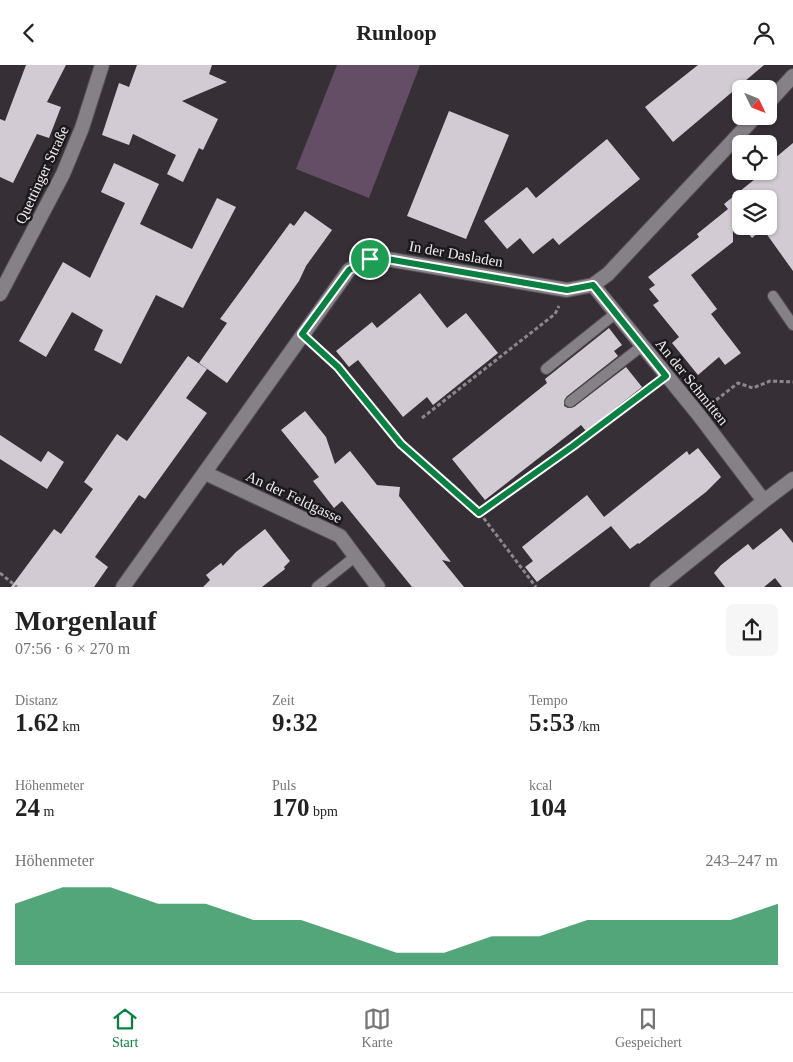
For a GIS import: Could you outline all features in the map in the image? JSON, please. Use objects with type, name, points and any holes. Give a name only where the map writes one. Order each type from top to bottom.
[{"type":"street","name":"Quettinger Straße","points":[[0,294],[64,174],[82,128],[102,65]]},
{"type":"street","points":[[778,92],[793,76]]},
{"type":"street","name":"In der Dasladen","points":[[123,587],[349,270],[370,259],[387,259],[567,290],[593,285],[621,261],[748,125]]},
{"type":"street","name":"An der Schmitten","points":[[593,285],[698,414],[764,501]]},
{"type":"street","name":"An der Feldgasse","points":[[205,473],[340,536],[378,587]]},
{"type":"street","points":[[657,587],[793,479]]},
{"type":"lane","points":[[773,296],[793,325]]},
{"type":"lane","points":[[546,369],[616,313]]},
{"type":"lane","points":[[570,402],[642,346]]},
{"type":"lane","points":[[317,587],[356,556]]},
{"type":"path","points":[[422,418],[555,314],[567,290]]},
{"type":"path","points":[[302,334],[338,367],[401,444],[479,513],[536,587]]},
{"type":"path","points":[[479,513],[573,446],[666,376]]},
{"type":"path","points":[[698,414],[738,383],[753,388],[770,381],[793,382]]},
{"type":"path","points":[[0,573],[16,587]]},
{"type":"shaded area","points":[[337,65],[420,65],[369,198],[296,169]]},
{"type":"building","points":[[26,65],[66,65],[47,102],[61,107],[49,138],[37,134],[13,183],[0,177],[0,119],[5,121]]},
{"type":"building","points":[[137,65],[212,65],[209,74],[227,82],[182,101],[218,119],[203,150],[199,148],[183,182],[167,174],[176,155],[133,134],[129,145],[102,135],[119,83],[129,87]]},
{"type":"building","points":[[698,65],[764,65],[746,80],[732,80],[732,92],[673,142],[645,107]]},
{"type":"building","points":[[449,111],[509,135],[466,239],[407,216]]},
{"type":"building","points":[[607,139],[640,179],[559,245],[553,238],[533,254],[520,238],[507,249],[484,221],[527,187],[536,198]]},
{"type":"building","points":[[793,143],[793,271],[767,235],[777,235],[777,190],[741,190],[754,180],[777,180],[777,156]]},
{"type":"building","points":[[114,163],[159,184],[140,224],[192,249],[217,198],[236,207],[183,308],[156,295],[121,364],[94,350],[103,330],[72,312],[46,357],[19,341],[63,262],[90,278],[125,203],[101,192]]},
{"type":"building","points":[[732,198],[733,242],[691,275],[717,309],[711,314],[741,353],[725,365],[719,357],[698,375],[672,343],[679,337],[653,305],[659,301],[649,289],[655,285],[648,277],[699,237],[697,234],[728,209],[724,204]]},
{"type":"building","points":[[305,211],[332,230],[306,266],[299,281],[227,383],[199,363],[227,323],[220,319],[290,223],[294,226]]},
{"type":"building","points":[[420,293],[447,328],[466,313],[498,353],[433,405],[427,397],[403,417],[358,360],[349,367],[336,351],[372,322],[377,328]]},
{"type":"building","points":[[609,328],[622,345],[614,351],[618,356],[566,397],[564,406],[568,408],[574,407],[626,367],[642,387],[586,431],[581,425],[485,500],[452,459],[547,383],[545,379]]},
{"type":"building","points":[[188,356],[207,369],[186,398],[207,413],[145,499],[139,495],[95,557],[108,567],[94,587],[11,587],[54,529],[61,534],[93,489],[84,482],[117,434],[127,441]]},
{"type":"building","points":[[305,411],[326,437],[335,464],[350,451],[377,485],[400,487],[399,496],[451,562],[442,560],[464,587],[412,587],[342,501],[334,508],[313,481],[319,477],[281,430]]},
{"type":"building","points":[[0,435],[41,462],[48,451],[64,462],[47,489],[0,459]]},
{"type":"building","points":[[698,448],[721,477],[706,492],[639,544],[630,549],[611,526],[537,582],[525,567],[533,561],[522,547],[587,495],[604,517],[687,451],[689,455]]},
{"type":"building","points":[[781,528],[793,543],[793,587],[782,587],[775,578],[764,587],[725,587],[714,573],[721,565],[748,544],[753,550]]},
{"type":"building","points":[[265,529],[290,561],[284,567],[285,569],[262,587],[203,587],[210,580],[206,575],[221,563],[223,566],[236,552]]},
{"type":"route","points":[[370,259],[387,259],[567,290],[581,289],[593,285],[666,376],[573,446],[479,513],[401,444],[338,367],[302,334],[349,270],[358,263],[370,259]]}]
